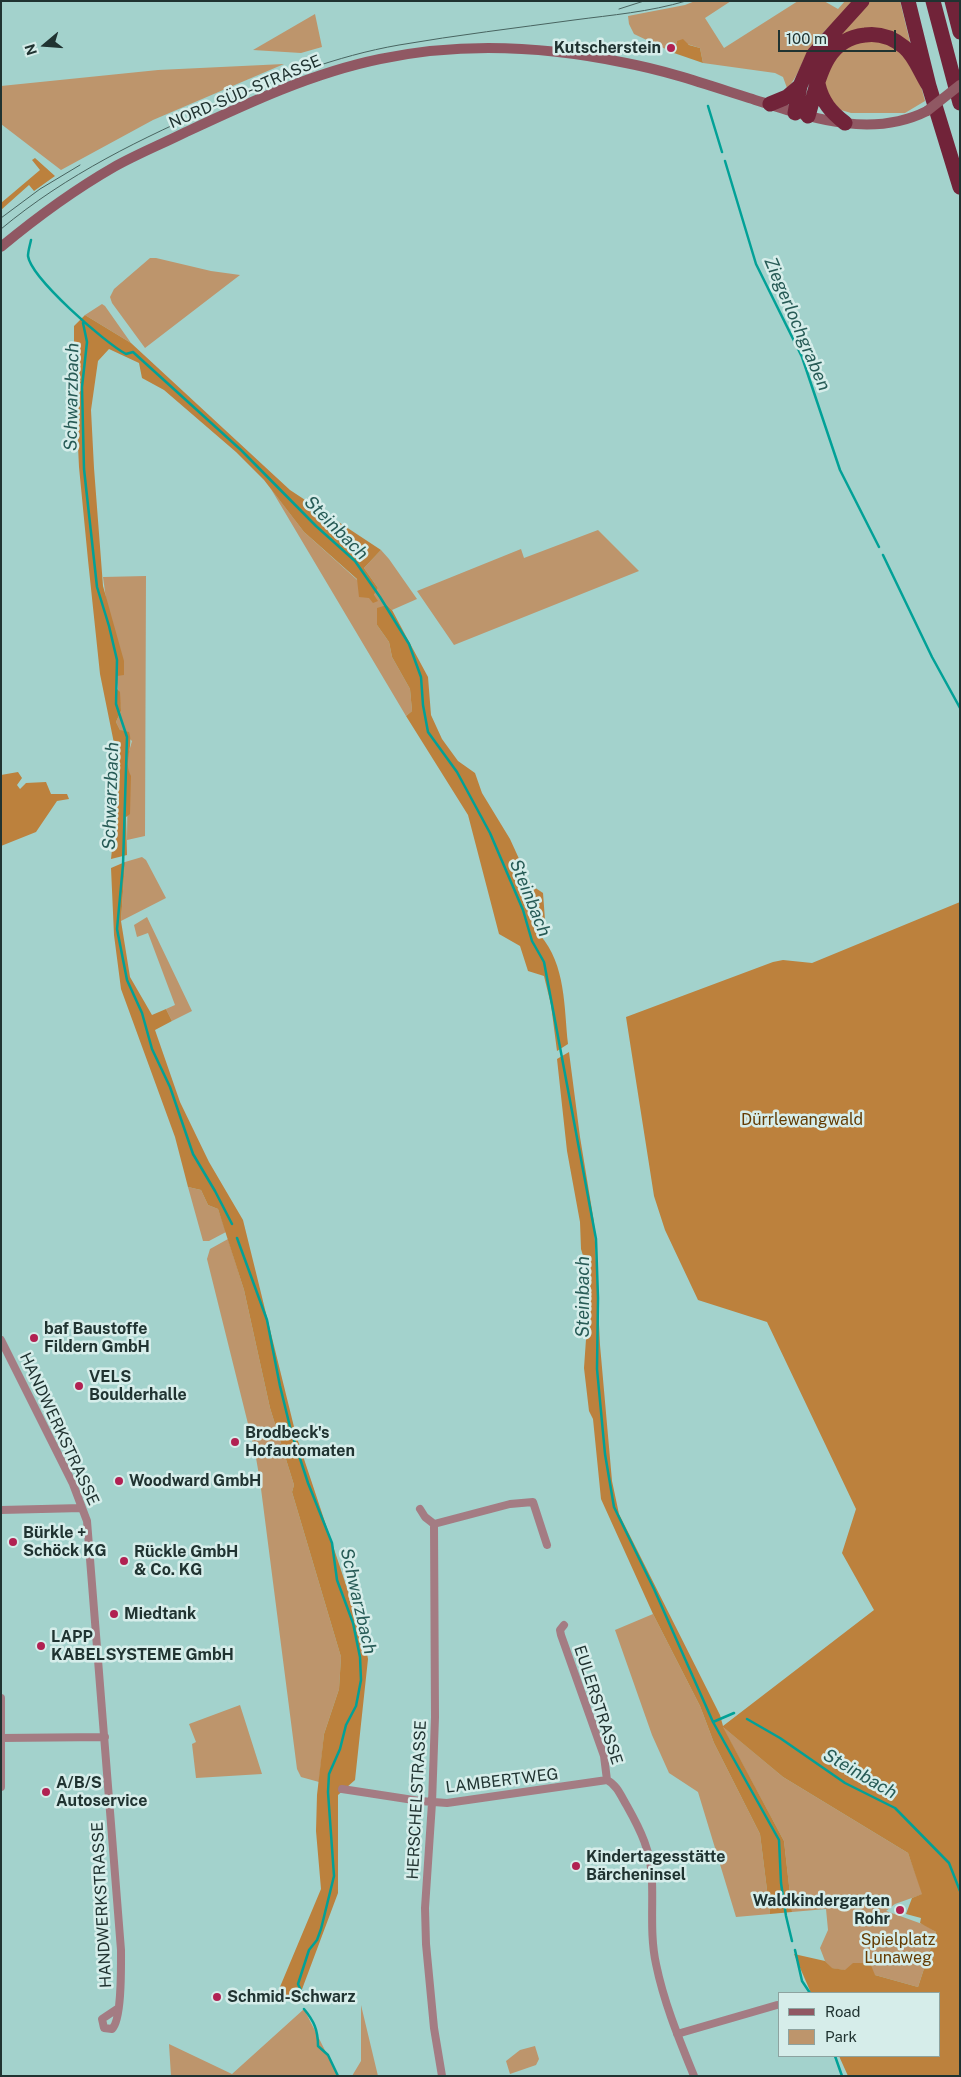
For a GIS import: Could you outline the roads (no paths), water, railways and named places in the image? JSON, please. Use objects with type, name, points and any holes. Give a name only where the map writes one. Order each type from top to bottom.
[{"type":"highway","points":[[794,109],[800,86],[814,54],[862,1]]},
{"type":"highway","points":[[908,1],[929,86],[960,187]]},
{"type":"highway","points":[[932,1],[960,102]]},
{"type":"highway","points":[[952,1],[960,32]]},
{"type":"highway","points":[[794,109],[818,84],[824,64],[835,48],[852,38],[870,34],[888,38],[905,48],[929,86]]},
{"type":"highway","points":[[818,84],[822,99],[827,107],[845,123]]},
{"type":"highway","points":[[770,104],[794,109]]},
{"type":"main road","name":"NORD-SÜD-STRASSE","points":[[1,247],[40,215],[117,166],[223,114],[332,72],[410,53],[478,48],[524,49],[579,54],[670,73],[770,104]]},
{"type":"main road","points":[[794,109],[845,123],[893,122],[911,119],[927,111],[960,86]]},
{"type":"street","name":"HANDWERKSTRASSE","points":[[1,1340],[72,1484],[87,1521],[121,1950],[121,1987],[117,2009]]},
{"type":"street","points":[[420,1509],[425,1517],[434,1524],[510,1504],[533,1502],[547,1545]]},
{"type":"street","points":[[1,1510],[82,1508]]},
{"type":"street","name":"HERSCHELSTRASSE","points":[[434,1524],[435,1718],[425,1908],[429,1982],[442,2076]]},
{"type":"street","name":"EULERSTRASSE","points":[[564,1625],[560,1630],[561,1635],[604,1756],[607,1780],[616,1786],[640,1828],[649,1855],[652,1880],[652,1940],[664,1995],[694,2076]]},
{"type":"street","points":[[1,1698],[1,1787]]},
{"type":"street","points":[[2,1738],[105,1737]]},
{"type":"street","name":"LAMBERTWEG","points":[[342,1789],[432,1803],[453,1802],[607,1780]]},
{"type":"street","points":[[677,2034],[776,2004]]},
{"type":"waterway","name":"Ziegerlochgraben","points":[[708,106],[722,152]]},
{"type":"waterway","name":"Ziegerlochgraben","points":[[725,161],[756,264],[802,357],[840,470],[879,547]]},
{"type":"waterway","name":"Steinbach","points":[[31,240],[28,256],[32,266],[55,294],[116,348],[126,354],[133,352],[241,450],[316,526],[355,561],[409,644],[421,677],[423,705],[428,732],[457,772],[490,833],[523,910],[532,941],[544,962],[596,1239],[598,1298],[597,1369],[605,1454],[614,1507],[654,1589],[713,1722],[779,1840],[781,1883],[792,1941]]},
{"type":"waterway","name":"Schwarzbach","points":[[83,323],[87,342],[82,387],[84,469],[97,587],[117,660],[116,704],[127,737],[123,865],[117,929],[127,980],[142,1013],[152,1049],[170,1087],[193,1154],[232,1224]]},
{"type":"waterway","name":"Ziegerlochgraben","points":[[883,555],[932,657],[960,708]]},
{"type":"waterway","name":"Schwarzbach","points":[[237,1238],[267,1320],[291,1431],[308,1483],[332,1543],[337,1580],[353,1623],[360,1657],[361,1680],[356,1706],[346,1725],[340,1749],[329,1774],[328,1792],[334,1876],[321,1929],[317,1940],[309,1950],[298,1984],[305,2000]]},
{"type":"waterway","name":"Steinbach","points":[[713,1722],[734,1713]]},
{"type":"waterway","name":"Steinbach","points":[[747,1719],[780,1738],[845,1783],[895,1808],[949,1863],[960,1891]]},
{"type":"waterway","name":"Steinbach","points":[[795,1950],[802,1981],[809,1992]]},
{"type":"waterway","name":"Schwarzbach","points":[[304,2009],[315,2026],[318,2046],[328,2055],[338,2076]]},
{"type":"waterway","name":"Steinbach","points":[[835,2057],[842,2076]]},
{"type":"tram line","points":[[619,9],[644,1]]},
{"type":"tram line","points":[[1,229],[52,191],[134,144],[220,104],[308,69],[353,55],[399,45],[630,13],[686,1]]},
{"type":"tram line","points":[[1,218],[40,189],[80,165]]},
{"type":"place","name":"Kutscherstein","points":[[671,48]]},
{"type":"place","name":"baf Baustoffe Fildern GmbH","points":[[34,1338]]},
{"type":"place","name":"VELS Boulderhalle","points":[[79,1386]]},
{"type":"place","name":"Brodbeck's Hofautomaten","points":[[235,1442]]},
{"type":"place","name":"Woodward GmbH","points":[[119,1481]]},
{"type":"place","name":"Bürkle + Schöck KG","points":[[13,1542]]},
{"type":"place","name":"Rückle GmbH & Co. KG","points":[[124,1561]]},
{"type":"place","name":"Miedtank","points":[[114,1614]]},
{"type":"place","name":"LAPP KABELSYSTEME GmbH","points":[[41,1646]]},
{"type":"place","name":"A/B/S Autoservice","points":[[46,1792]]},
{"type":"place","name":"Kindertagesstätte Bärcheninsel","points":[[576,1866]]},
{"type":"place","name":"Waldkindergarten Rohr","points":[[900,1910]]},
{"type":"place","name":"Schmid-Schwarz","points":[[217,1997]]},
{"type":"park label","name":"Dürrlewangwald","points":[[802,1120]]},
{"type":"park label","name":"Spielplatz Lunaweg","points":[[898,1949]]}]
